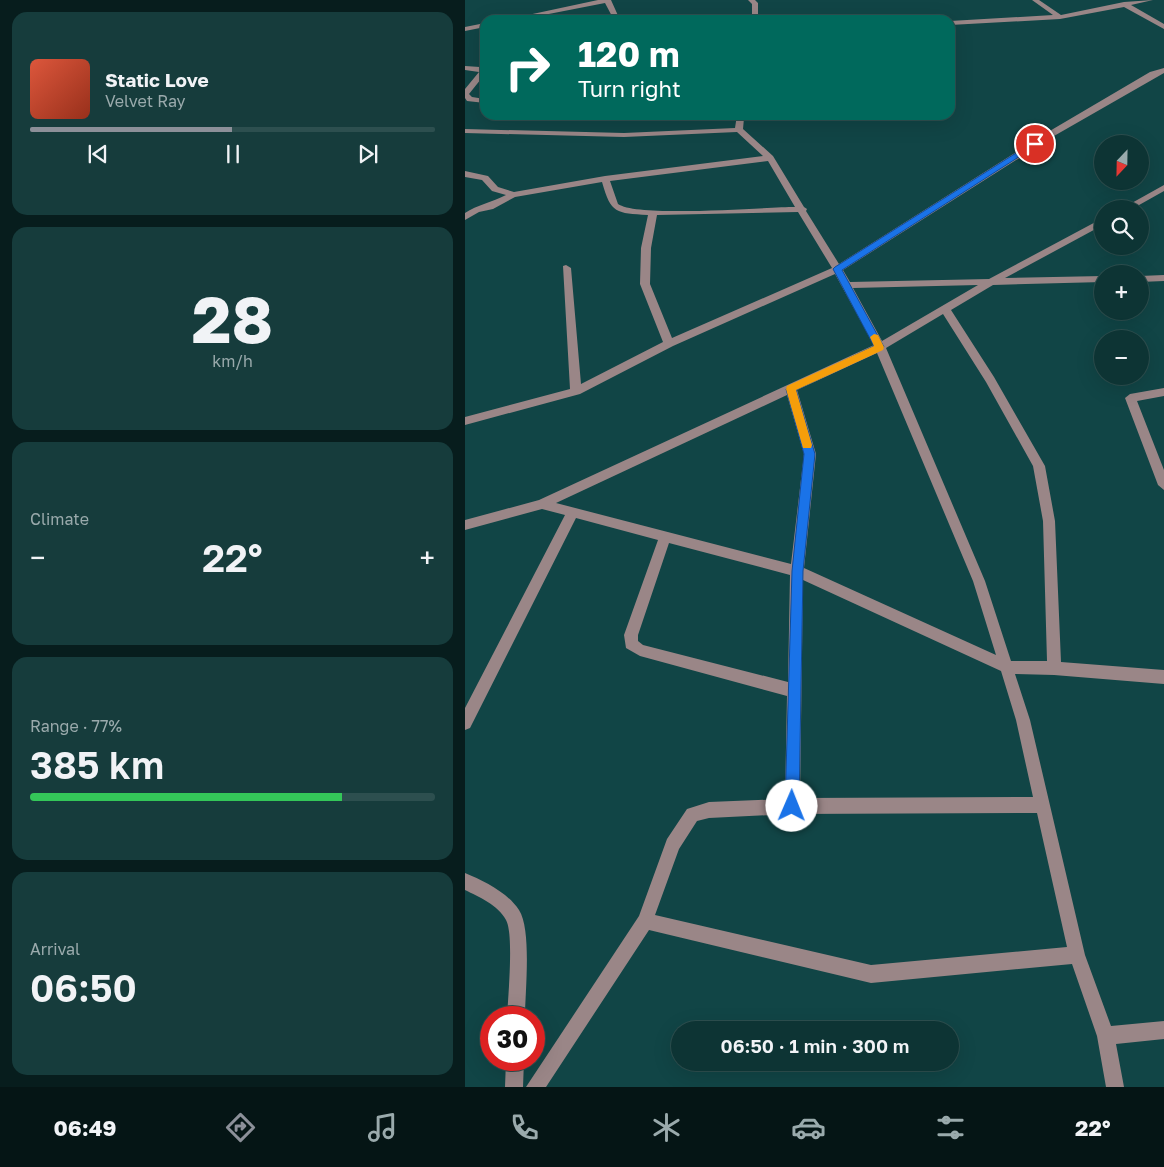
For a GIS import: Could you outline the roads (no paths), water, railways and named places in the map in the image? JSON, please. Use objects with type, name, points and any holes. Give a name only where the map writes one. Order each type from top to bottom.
[{"type":"street","points":[[533,15],[607,0],[614,15]]},
{"type":"street","points":[[751,0],[755,3],[755,15]]},
{"type":"street","points":[[1035,0],[1060,17]]},
{"type":"street","points":[[955,23],[1060,17],[1150,0]]},
{"type":"street","points":[[1125,4],[1164,27]]},
{"type":"street","points":[[465,29],[480,26]]},
{"type":"street","points":[[465,68],[480,69]]},
{"type":"street","points":[[465,421],[576,391],[669,343],[838,269],[1051,134],[1153,74],[1164,70]]},
{"type":"street","points":[[480,76],[465,94],[470,99],[480,100]]},
{"type":"street","points":[[739,130],[740,120]]},
{"type":"street","points":[[465,131],[623,135],[739,130],[770,158],[838,269],[880,347],[979,581],[1023,720],[1077,955],[1106,1036],[1115,1087]]},
{"type":"street","points":[[465,217],[476,210],[490,207],[513,195],[605,179],[770,158]]},
{"type":"street","points":[[465,174],[485,178],[495,189],[513,195]]},
{"type":"street","points":[[605,179],[617,207],[624,210],[653,212],[803,209]]},
{"type":"street","points":[[1142,200],[1164,188]]},
{"type":"street","points":[[653,212],[646,248],[645,284],[669,343]]},
{"type":"street","points":[[465,525],[543,504],[880,347],[992,281],[1094,226]]},
{"type":"street","points":[[566,268],[576,391]]},
{"type":"street","points":[[1149,279],[1164,278]]},
{"type":"street","points":[[847,285],[1094,279]]},
{"type":"street","points":[[945,309],[990,380],[1039,466],[1049,521],[1054,668]]},
{"type":"street","points":[[791,389],[810,454],[797,571],[792,806]]},
{"type":"street","points":[[1164,392],[1130,398],[1164,485]]},
{"type":"street","points":[[543,504],[572,514],[797,571],[1005,667],[1054,668],[1164,677]]},
{"type":"street","points":[[465,723],[572,514]]},
{"type":"street","points":[[665,537],[631,635],[631,644],[641,650],[795,691]]},
{"type":"street","points":[[535,1087],[645,921],[673,845],[692,814],[709,810],[792,806],[1041,804]]},
{"type":"street","points":[[465,881],[496,897],[515,918],[516,1006]]},
{"type":"street","points":[[645,921],[871,974],[1077,955]]},
{"type":"street","points":[[1106,1036],[1164,1030]]},
{"type":"street","points":[[514,1087],[515,1071]]}]
